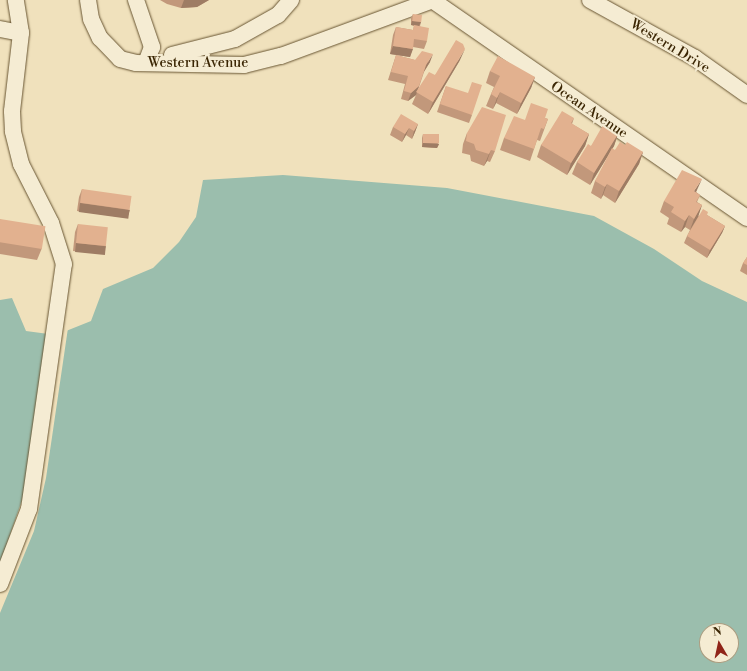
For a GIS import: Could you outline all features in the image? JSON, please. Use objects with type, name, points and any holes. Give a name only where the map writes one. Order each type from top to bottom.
[{"type":"street","points":[[0,584],[29,509],[64,264],[51,223],[22,164],[13,131],[12,111],[21,33],[16,0]]},
{"type":"street","name":"Western Avenue","points":[[88,0],[91,19],[108,49],[120,59],[148,58],[244,65],[281,56],[432,0]]},
{"type":"street","points":[[136,0],[152,47],[148,58],[179,54],[235,40],[278,15],[291,0]]},
{"type":"street","name":"Ocean Avenue","points":[[432,0],[747,218]]},
{"type":"street","name":"Western Drive","points":[[590,0],[695,58],[747,95]]},
{"type":"street","points":[[0,29],[21,33]]},
{"type":"shaded area","points":[[283,175],[447,188],[594,216],[654,249],[702,281],[747,302],[747,671],[0,671],[0,300],[12,298],[26,331],[56,335],[91,321],[103,289],[153,268],[179,242],[196,217],[203,180]]},
{"type":"pier","points":[[68,328],[46,478],[34,531],[0,613],[0,564],[29,480],[55,333]]},
{"type":"building","points":[[413,14],[422,15],[421,22],[412,21]]},
{"type":"building","points":[[414,25],[429,28],[427,41],[414,39],[413,49],[393,46],[396,27],[413,30]]},
{"type":"building","points":[[456,40],[463,44],[465,49],[433,102],[416,92],[429,72],[435,75]]},
{"type":"building","points":[[422,51],[433,54],[426,65],[419,86],[411,93],[404,91],[408,76],[391,72],[396,55],[415,60]]},
{"type":"building","points":[[498,56],[535,77],[521,103],[500,92],[497,98],[491,94],[500,76],[490,71]]},
{"type":"building","points":[[472,82],[482,85],[472,115],[440,104],[446,86],[468,93]]},
{"type":"building","points":[[531,103],[548,109],[545,118],[548,119],[544,129],[541,128],[534,149],[504,138],[514,116],[525,120]]},
{"type":"building","points":[[482,107],[506,115],[495,151],[491,150],[489,154],[476,150],[474,144],[466,141],[467,133]]},
{"type":"building","points":[[562,111],[574,118],[571,123],[589,134],[571,163],[541,145]]},
{"type":"building","points":[[401,114],[418,124],[414,131],[409,128],[405,134],[393,127]]},
{"type":"building","points":[[603,125],[618,134],[594,173],[577,162],[588,144],[591,146]]},
{"type":"building","points":[[423,134],[439,134],[439,143],[423,143]]},
{"type":"building","points":[[620,142],[625,145],[627,142],[643,152],[619,191],[607,184],[605,187],[595,181],[612,148],[615,150]]},
{"type":"building","points":[[682,170],[702,179],[694,191],[700,195],[696,202],[702,205],[694,219],[689,215],[685,221],[671,212],[674,207],[664,201]]},
{"type":"building","points":[[82,189],[132,196],[130,210],[80,203]]},
{"type":"building","points":[[703,209],[708,212],[707,215],[725,226],[710,250],[687,236]]},
{"type":"building","points":[[0,219],[45,226],[42,249],[0,242]]},
{"type":"building","points":[[78,224],[108,227],[106,246],[76,243]]},
{"type":"building","points":[[747,257],[747,265],[743,263]]}]
